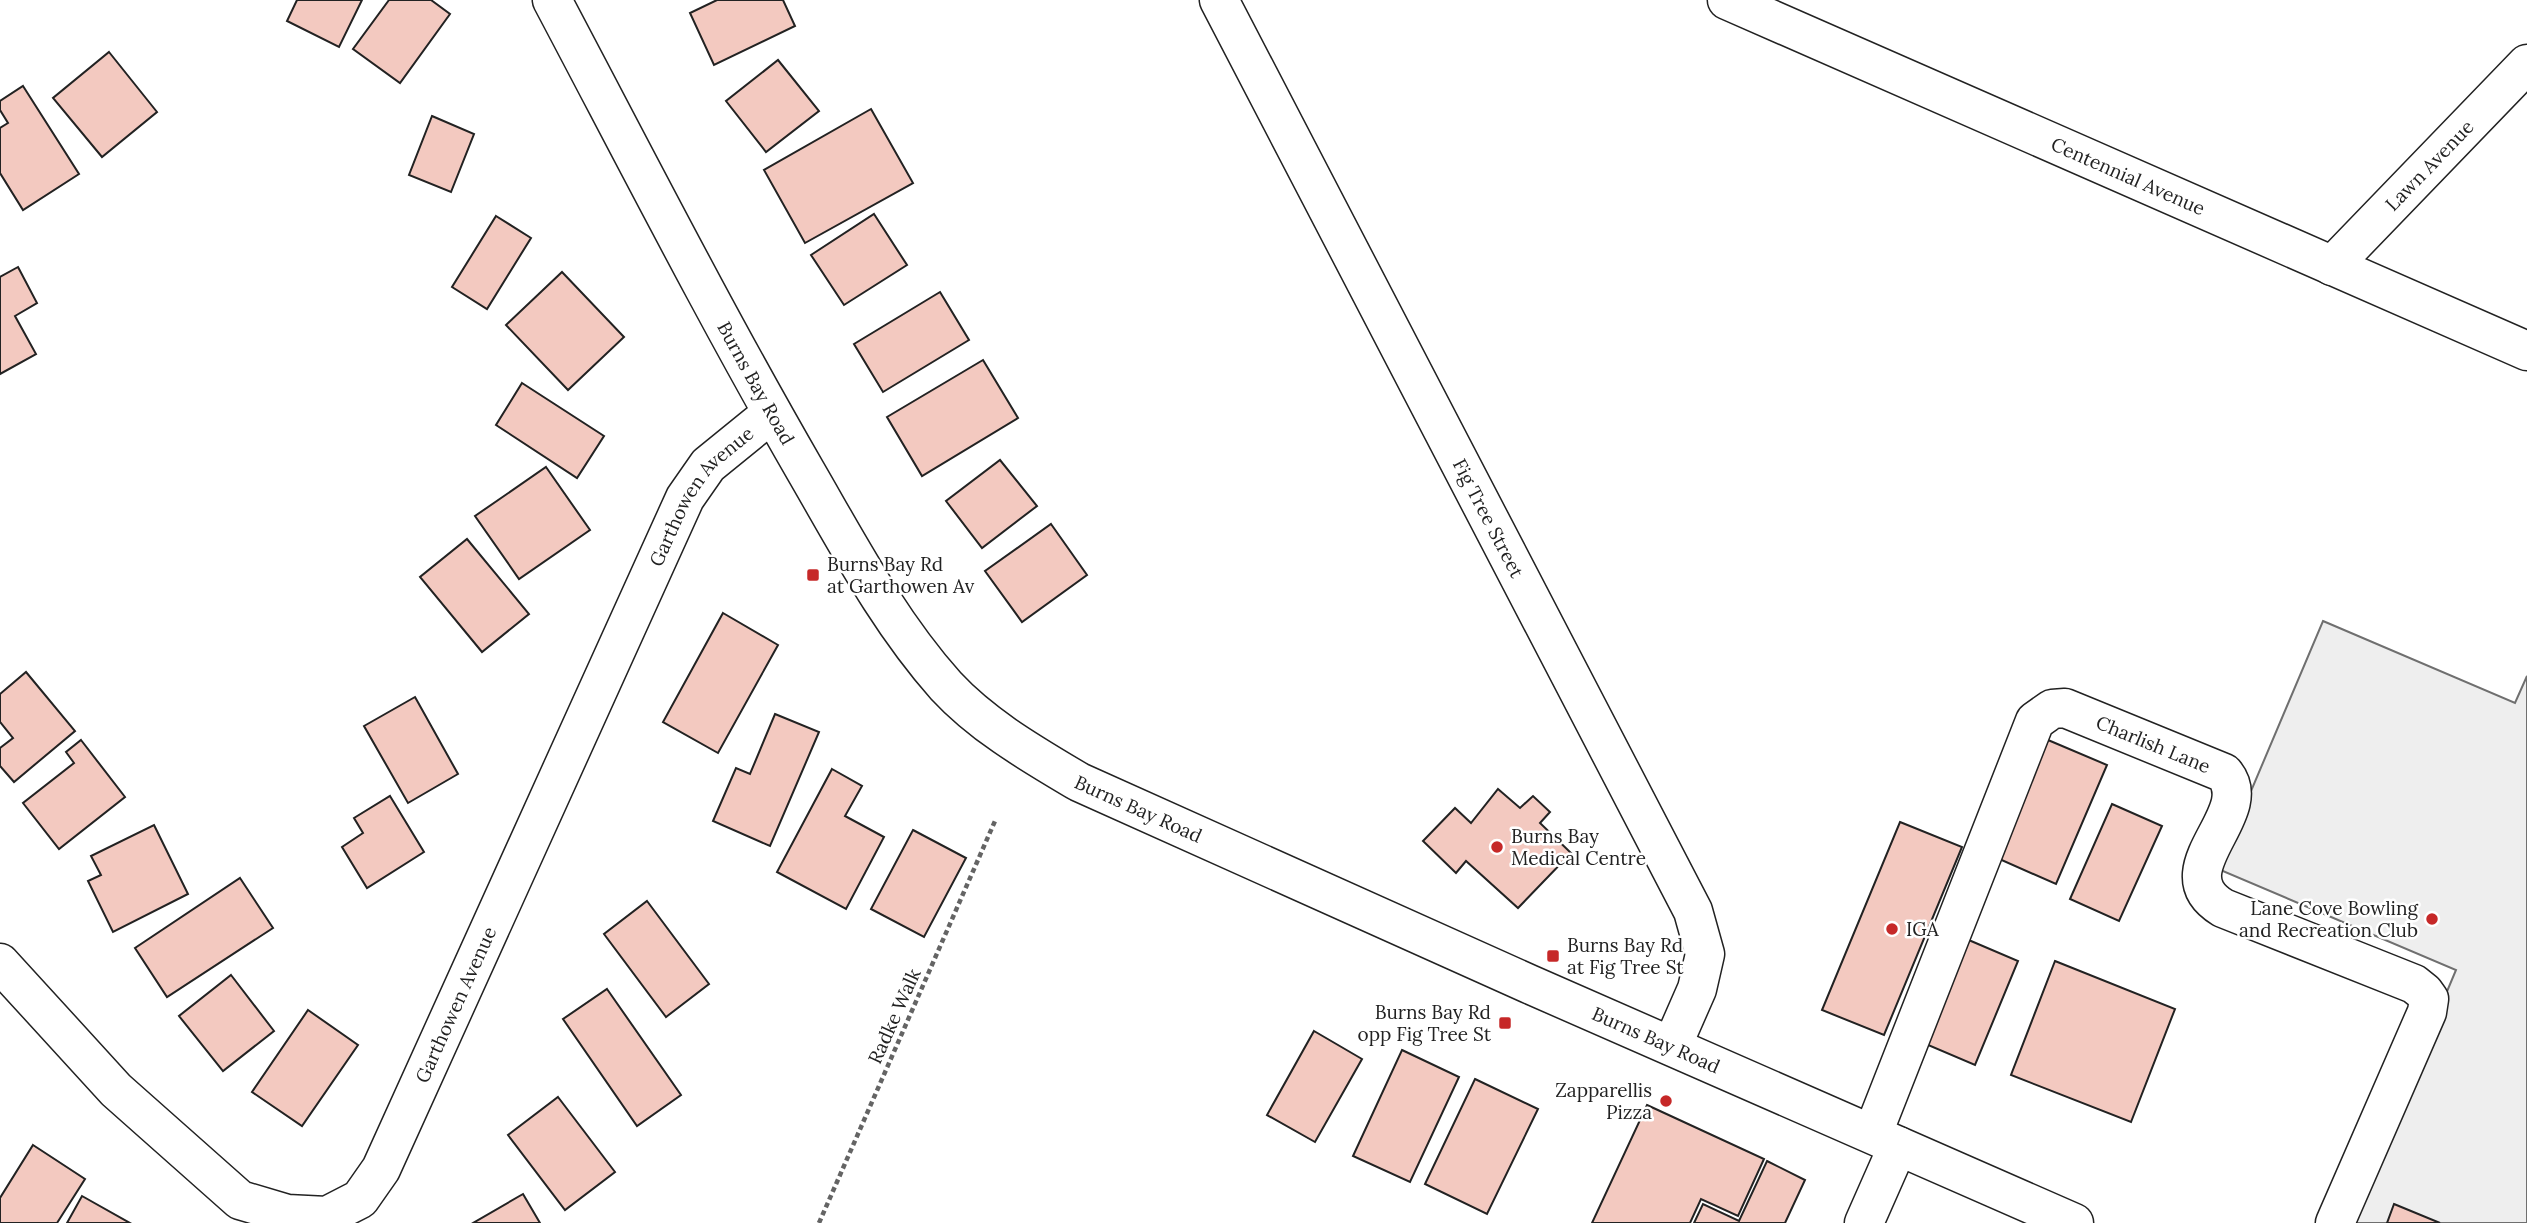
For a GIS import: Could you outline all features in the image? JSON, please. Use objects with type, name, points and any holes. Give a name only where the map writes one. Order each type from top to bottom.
[{"type":"street","name":"Burns Bay Road","points":[[552,0],[772,413],[884,606],[947,687],[974,711],[1025,750],[1079,782],[2074,1223]]},
{"type":"street","name":"Fig Tree Street","points":[[1219,0],[1693,911],[1705,954],[1697,989],[1672,1046]]},
{"type":"street","name":"Centennial Avenue","points":[[1749,4],[2527,351]]},
{"type":"street","name":"Lawn Avenue","points":[[2332,265],[2527,64]]},
{"type":"street","name":"Garthowen Avenue","points":[[0,963],[116,1090],[240,1200],[287,1214],[327,1216],[360,1199],[381,1169],[685,498],[708,465],[772,413]]},
{"type":"street","name":"Charlish Lane","points":[[1886,1140],[2035,721],[2052,709],[2065,708],[2224,773],[2230,780],[2233,798],[2204,863],[2201,876],[2203,888],[2211,900],[2224,908],[2414,984],[2430,999],[2427,1012],[2335,1223]]},
{"type":"street","points":[[1864,1223],[1886,1140]]},
{"type":"path","name":"Radke Walk","points":[[819,1223],[995,821]]},
{"type":"shaded area","name":"Lane Cove Bowling and Recreation Club","points":[[2323,621],[2515,703],[2527,676],[2527,1223],[2350,1223],[2456,970],[2218,869]]},
{"type":"building","points":[[297,0],[362,0],[339,47],[287,21]]},
{"type":"building","points":[[389,0],[431,0],[450,14],[400,83],[353,49]]},
{"type":"building","points":[[717,0],[783,0],[795,26],[714,65],[690,13]]},
{"type":"building","points":[[109,52],[157,112],[102,157],[53,98]]},
{"type":"building","points":[[778,60],[819,111],[766,152],[726,101]]},
{"type":"building","points":[[23,86],[79,174],[23,210],[0,173],[0,128],[8,123],[0,110],[0,101]]},
{"type":"building","points":[[871,109],[913,183],[805,243],[764,170]]},
{"type":"building","points":[[432,116],[474,134],[451,192],[409,175]]},
{"type":"building","points":[[874,214],[907,265],[844,305],[811,255]]},
{"type":"building","points":[[496,216],[531,238],[487,309],[452,287]]},
{"type":"building","points":[[18,267],[37,303],[15,316],[36,354],[0,374],[0,277]]},
{"type":"building","points":[[562,272],[624,337],[568,390],[506,325]]},
{"type":"building","points":[[940,292],[969,340],[883,392],[854,344]]},
{"type":"building","points":[[983,360],[1018,418],[922,476],[887,417]]},
{"type":"building","points":[[522,383],[604,436],[577,478],[496,425]]},
{"type":"building","points":[[1000,460],[1037,506],[982,548],[946,501]]},
{"type":"building","points":[[546,467],[590,530],[519,579],[475,516]]},
{"type":"building","points":[[1051,524],[1087,575],[1022,622],[985,571]]},
{"type":"building","points":[[467,539],[529,614],[482,652],[420,577]]},
{"type":"building","points":[[723,613],[778,645],[718,753],[663,722]]},
{"type":"building","points":[[26,672],[75,731],[14,782],[0,766],[0,748],[13,738],[0,722],[0,694]]},
{"type":"building","points":[[415,697],[458,774],[408,803],[364,726]]},
{"type":"building","points":[[775,714],[819,732],[770,846],[713,821],[736,768],[750,774]]},
{"type":"building","points":[[81,740],[125,797],[59,849],[23,803],[74,763],[66,752]]},
{"type":"building","points":[[2048,740],[2107,765],[2056,884],[1997,858]]},
{"type":"building","points":[[832,769],[862,786],[845,816],[884,837],[846,909],[777,872]]},
{"type":"building","name":"Burns Bay Medical Centre","points":[[1498,789],[1520,808],[1533,796],[1550,812],[1540,823],[1571,853],[1518,908],[1466,861],[1456,873],[1423,841],[1455,808],[1471,823]]},
{"type":"building","points":[[390,796],[424,852],[367,888],[342,847],[363,833],[354,818]]},
{"type":"building","points":[[2112,804],[2162,826],[2119,921],[2070,899]]},
{"type":"building","name":"IGA","points":[[1900,822],[1962,847],[1884,1035],[1822,1010]]},
{"type":"building","points":[[154,825],[188,894],[113,932],[88,881],[101,875],[91,856]]},
{"type":"building","points":[[913,830],[966,858],[924,937],[871,909]]},
{"type":"building","points":[[240,878],[273,928],[167,997],[135,948]]},
{"type":"building","points":[[647,901],[709,984],[666,1017],[604,934]]},
{"type":"building","points":[[1964,938],[2018,961],[1975,1065],[1921,1042]]},
{"type":"building","points":[[2055,961],[2175,1009],[2131,1122],[2011,1075]]},
{"type":"building","points":[[231,975],[274,1031],[223,1071],[179,1016]]},
{"type":"building","points":[[607,989],[681,1095],[637,1126],[563,1019]]},
{"type":"building","points":[[308,1010],[358,1045],[302,1126],[252,1092]]},
{"type":"building","points":[[1314,1031],[1362,1059],[1315,1142],[1267,1115]]},
{"type":"building","points":[[1402,1050],[1459,1077],[1410,1182],[1353,1156]]},
{"type":"building","points":[[1475,1079],[1538,1109],[1487,1214],[1425,1184]]},
{"type":"building","points":[[558,1097],[615,1172],[565,1210],[508,1135]]},
{"type":"building","points":[[1647,1105],[1764,1159],[1738,1216],[1701,1199],[1690,1223],[1592,1223]]},
{"type":"building","points":[[33,1145],[85,1179],[57,1223],[0,1223],[0,1198]]},
{"type":"building","points":[[1767,1161],[1805,1180],[1785,1223],[1694,1223],[1703,1204],[1739,1221]]},
{"type":"building","points":[[523,1194],[540,1223],[473,1223]]},
{"type":"building","points":[[82,1196],[130,1223],[67,1223]]},
{"type":"building","points":[[2394,1204],[2440,1223],[2387,1223]]},
{"type":"place","name":"Burns Bay Rd at Garthowen Av","points":[[813,575]]},
{"type":"place","name":"Burns Bay Medical Centre","points":[[1497,847]]},
{"type":"place","name":"Lane Cove Bowling and Recreation Club","points":[[2432,919]]},
{"type":"place","name":"IGA","points":[[1892,929]]},
{"type":"place","name":"Burns Bay Rd at Fig Tree St","points":[[1553,956]]},
{"type":"place","name":"Burns Bay Rd opp Fig Tree St","points":[[1505,1023]]},
{"type":"place","name":"Zapparellis Pizza","points":[[1666,1101]]}]
